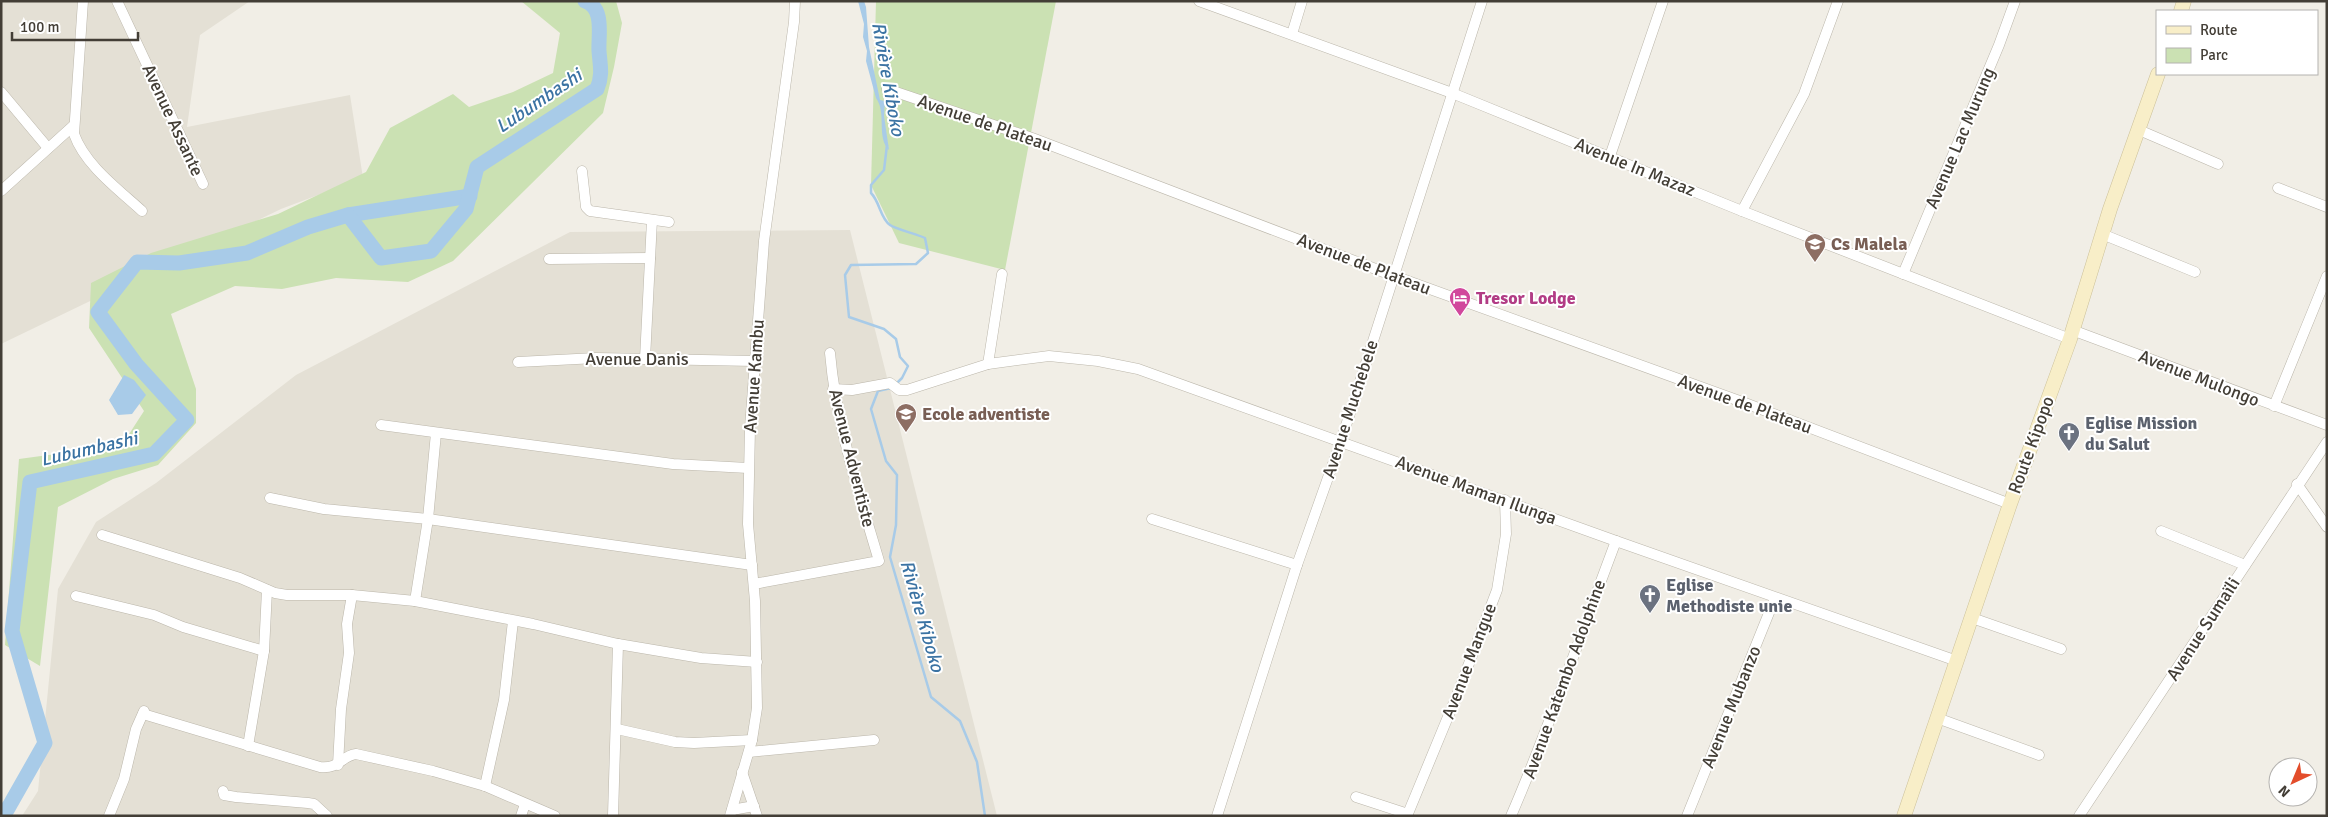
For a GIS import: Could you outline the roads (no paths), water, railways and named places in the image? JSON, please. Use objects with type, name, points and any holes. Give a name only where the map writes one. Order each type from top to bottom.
[{"type":"main road","name":"Route Kipopo","points":[[1904,816],[2010,504],[2071,335],[2102,234],[2158,75]]},
{"type":"street","points":[[83,1],[73,126],[76,141],[83,152],[142,211]]},
{"type":"street","name":"Avenue Assante","points":[[117,1],[203,184]]},
{"type":"street","name":"Avenue Kambu","points":[[731,813],[752,740],[757,708],[754,584],[748,524],[748,468],[764,241],[794,22],[795,1]]},
{"type":"street","name":"Avenue In Mazaz","points":[[1199,1],[1452,93],[1903,274],[2071,335]]},
{"type":"street","points":[[1292,34],[1302,1]]},
{"type":"street","name":"Avenue Muchebele","points":[[1217,816],[1297,565],[1341,441],[1482,1]]},
{"type":"street","points":[[1610,156],[1663,1]]},
{"type":"street","points":[[1742,211],[1804,94],[1838,1]]},
{"type":"street","name":"Avenue Lac Murung","points":[[1903,274],[2000,45],[2015,1]]},
{"type":"street","name":"Avenue de Plateau","points":[[887,89],[1032,138],[1394,276],[1745,403],[2010,504]]},
{"type":"street","points":[[1,92],[48,148]]},
{"type":"street","points":[[1,191],[73,126]]},
{"type":"street","points":[[2139,130],[2218,164]]},
{"type":"street","points":[[582,171],[586,207],[590,210],[669,222]]},
{"type":"street","points":[[2278,188],[2327,207]]},
{"type":"street","points":[[645,359],[652,220]]},
{"type":"street","points":[[2102,234],[2195,272]]},
{"type":"street","points":[[549,259],[650,258]]},
{"type":"street","points":[[988,364],[1002,274]]},
{"type":"street","points":[[2274,406],[2327,276]]},
{"type":"street","name":"Avenue Mulongo","points":[[2071,335],[2327,425]]},
{"type":"street","name":"Avenue Adventiste","points":[[754,584],[879,561],[851,464],[833,389],[830,353]]},
{"type":"street","name":"Avenue Maman Ilunga","points":[[833,389],[852,390],[879,384],[895,385],[899,390],[907,390],[988,364],[1061,356],[1138,369],[1775,598],[1957,661]]},
{"type":"street","name":"Avenue Danis","points":[[518,362],[596,358],[755,360]]},
{"type":"street","points":[[381,426],[673,464],[748,468]]},
{"type":"street","points":[[415,601],[428,519],[436,432]]},
{"type":"street","name":"Avenue Sumaïli","points":[[2079,816],[2327,442]]},
{"type":"street","points":[[2298,484],[2327,527]]},
{"type":"street","points":[[270,498],[324,509],[428,519],[752,565]]},
{"type":"street","name":"Avenue Mangue","points":[[1408,815],[1497,590],[1506,534],[1505,500]]},
{"type":"street","points":[[1152,519],[1297,565]]},
{"type":"street","points":[[2161,531],[2245,566]]},
{"type":"street","points":[[102,535],[240,578],[267,590],[287,595],[352,595],[415,601],[546,627],[618,644],[701,658],[757,662]]},
{"type":"street","name":"Avenue Katembo Adolphine","points":[[1511,816],[1546,731],[1566,671],[1616,541]]},
{"type":"street","points":[[248,746],[264,651],[267,590]]},
{"type":"street","points":[[338,765],[341,709],[349,653],[347,624],[352,595]]},
{"type":"street","points":[[76,596],[154,615],[183,627],[264,651]]},
{"type":"street","name":"Avenue Mubanzo","points":[[1687,816],[1775,598]]},
{"type":"street","points":[[1972,618],[2061,649]]},
{"type":"street","points":[[485,786],[504,700],[513,621]]},
{"type":"street","points":[[613,816],[618,644]]},
{"type":"street","points":[[109,816],[126,773],[136,729],[143,712],[316,766],[338,765],[352,754],[362,754],[485,786],[556,816]]},
{"type":"street","points":[[1938,718],[2039,755]]},
{"type":"street","points":[[616,729],[675,742],[752,740]]},
{"type":"street","points":[[749,752],[874,740]]},
{"type":"street","points":[[731,813],[756,811],[742,772]]},
{"type":"street","points":[[223,791],[224,795],[236,797],[314,804],[327,816]]},
{"type":"street","points":[[1356,797],[1408,815]]},
{"type":"street","points":[[521,816],[526,804]]},
{"type":"water","points":[[858,1],[864,1],[866,7],[869,47],[880,100],[885,101],[884,116],[889,150],[883,138],[881,111],[866,61],[867,51],[863,37],[864,24]]},
{"type":"water","points":[[124,375],[134,380],[146,395],[132,414],[118,415],[109,400]]},
{"type":"waterway","name":"Lubumbashi","points":[[1,810],[7,810],[45,743],[12,631],[30,482],[154,454],[187,420],[136,364],[98,312],[137,262],[179,263],[247,253],[308,227],[348,215],[381,258],[431,251],[466,209],[477,167],[597,89],[601,75],[599,23],[595,10],[585,1]]},
{"type":"waterway","name":"Rivière Kiboko","points":[[887,145],[884,170],[871,185],[871,193],[887,222],[896,228],[925,238],[928,253],[916,264],[851,265],[845,275],[849,317],[884,329],[896,339],[900,357],[908,366],[902,378],[895,385]]},
{"type":"waterway","name":"Lubumbashi","points":[[348,215],[470,196]]},
{"type":"waterway","name":"Rivière Kiboko","points":[[891,388],[878,391],[871,409],[886,461],[897,475],[896,525],[890,557],[931,697],[960,721],[977,762],[985,816]]},
{"type":"place","name":"Cs Malela","points":[[1815,263]]},
{"type":"place","name":"Tresor Lodge","points":[[1460,317]]},
{"type":"place","name":"Ecole adventiste","points":[[906,433]]},
{"type":"place","name":"Eglise Mission du Salut","points":[[2069,452]]},
{"type":"place","name":"Eglise Methodiste unie","points":[[1650,614]]}]
